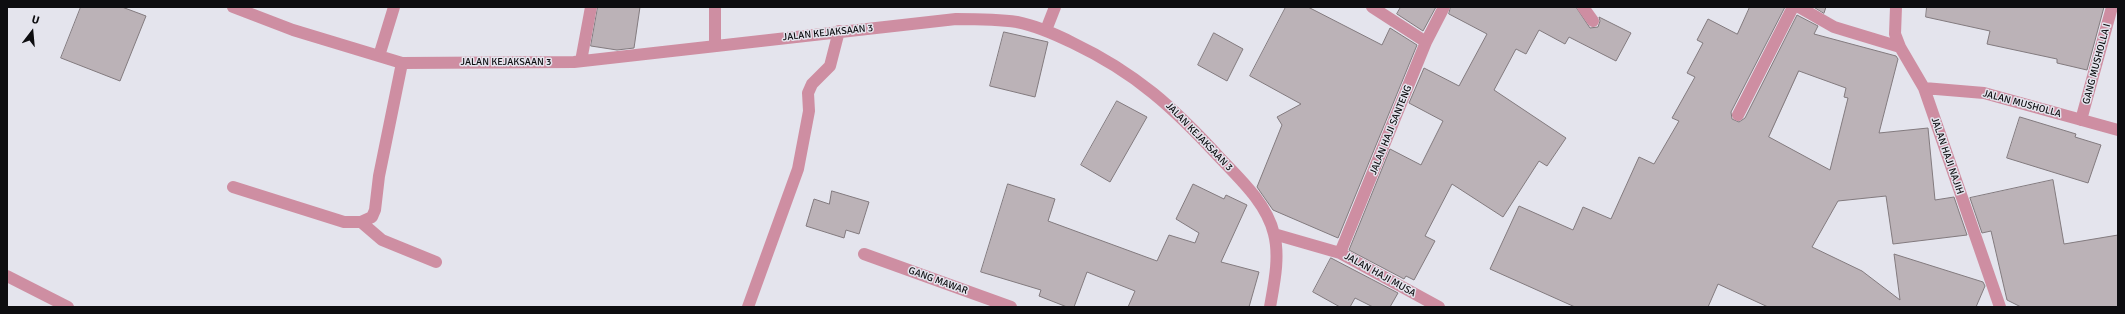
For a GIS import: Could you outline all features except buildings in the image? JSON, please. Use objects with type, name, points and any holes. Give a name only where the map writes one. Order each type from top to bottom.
[{"type":"street","name":"JALAN KEJAKSAAN 3","points":[[233,7],[293,30],[402,63],[581,61],[839,31],[956,20],[986,19],[1017,22],[1046,30],[1100,56],[1165,101],[1243,183],[1261,205],[1274,234],[1276,256],[1270,307]]},
{"type":"street","points":[[379,56],[394,7]]},
{"type":"street","points":[[581,61],[591,7]]},
{"type":"street","points":[[715,7],[715,46]]},
{"type":"street","points":[[1046,30],[1055,7]]},
{"type":"street","points":[[1372,7],[1426,42]]},
{"type":"street","name":"JALAN HAJI SANTENG","points":[[1340,253],[1426,42],[1444,7]]},
{"type":"street","points":[[1584,7],[1592,21]]},
{"type":"street","points":[[1738,115],[1793,7]]},
{"type":"street","points":[[1799,7],[1834,27],[1900,47]]},
{"type":"street","name":"JALAN HAJI NAJIH","points":[[1896,7],[1895,34],[1900,47],[1924,88],[2000,307]]},
{"type":"street","name":"GANG MUSHOLLA I","points":[[2081,120],[2112,7]]},
{"type":"street","points":[[748,307],[798,169],[809,111],[808,93],[812,84],[830,66],[839,31]]},
{"type":"street","points":[[233,187],[344,222],[361,222],[372,216],[402,63]]},
{"type":"street","name":"JALAN MUSHOLLA","points":[[1924,88],[1984,93],[2118,130]]},
{"type":"street","points":[[361,222],[382,240],[436,262]]},
{"type":"street","name":"JALAN HAJI MUSA","points":[[1274,234],[1340,253],[1439,307]]},
{"type":"street","name":"GANG MAWAR","points":[[864,254],[1011,307]]},
{"type":"street","points":[[7,276],[68,307]]}]
